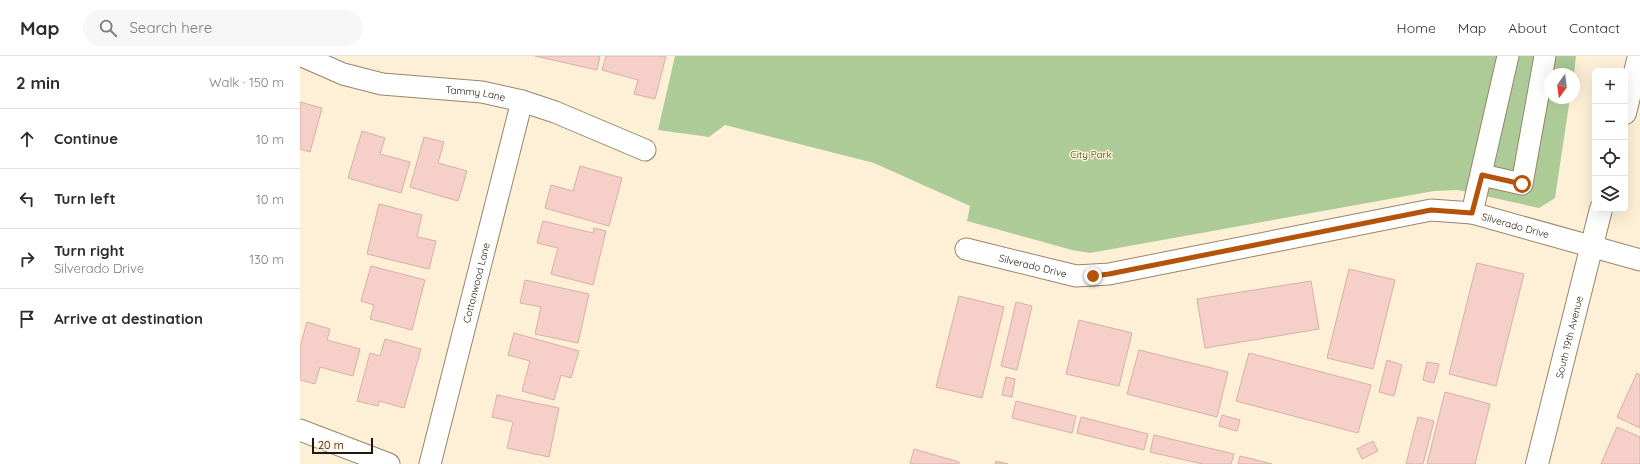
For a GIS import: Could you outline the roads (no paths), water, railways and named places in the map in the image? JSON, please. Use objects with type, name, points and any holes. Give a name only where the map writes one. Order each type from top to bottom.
[{"type":"main road","points":[[1627,104],[1639,56]]},
{"type":"main road","name":"South 19th Avenue","points":[[1537,464],[1600,212]]},
{"type":"street","name":"Tammy Lane","points":[[302,56],[343,74],[382,84],[482,92],[522,101],[555,112],[645,150]]},
{"type":"street","points":[[1472,213],[1482,175],[1508,56]]},
{"type":"street","points":[[1482,175],[1522,184],[1545,56]]},
{"type":"street","name":"Cottonwood Lane","points":[[430,464],[522,101]]},
{"type":"street","name":"Silverado Drive","points":[[966,249],[1076,276],[1093,276],[1431,210],[1472,213],[1640,260]]},
{"type":"street","points":[[300,430],[389,464]]},
{"type":"park label","name":"City Park","points":[[1091,154]]}]
